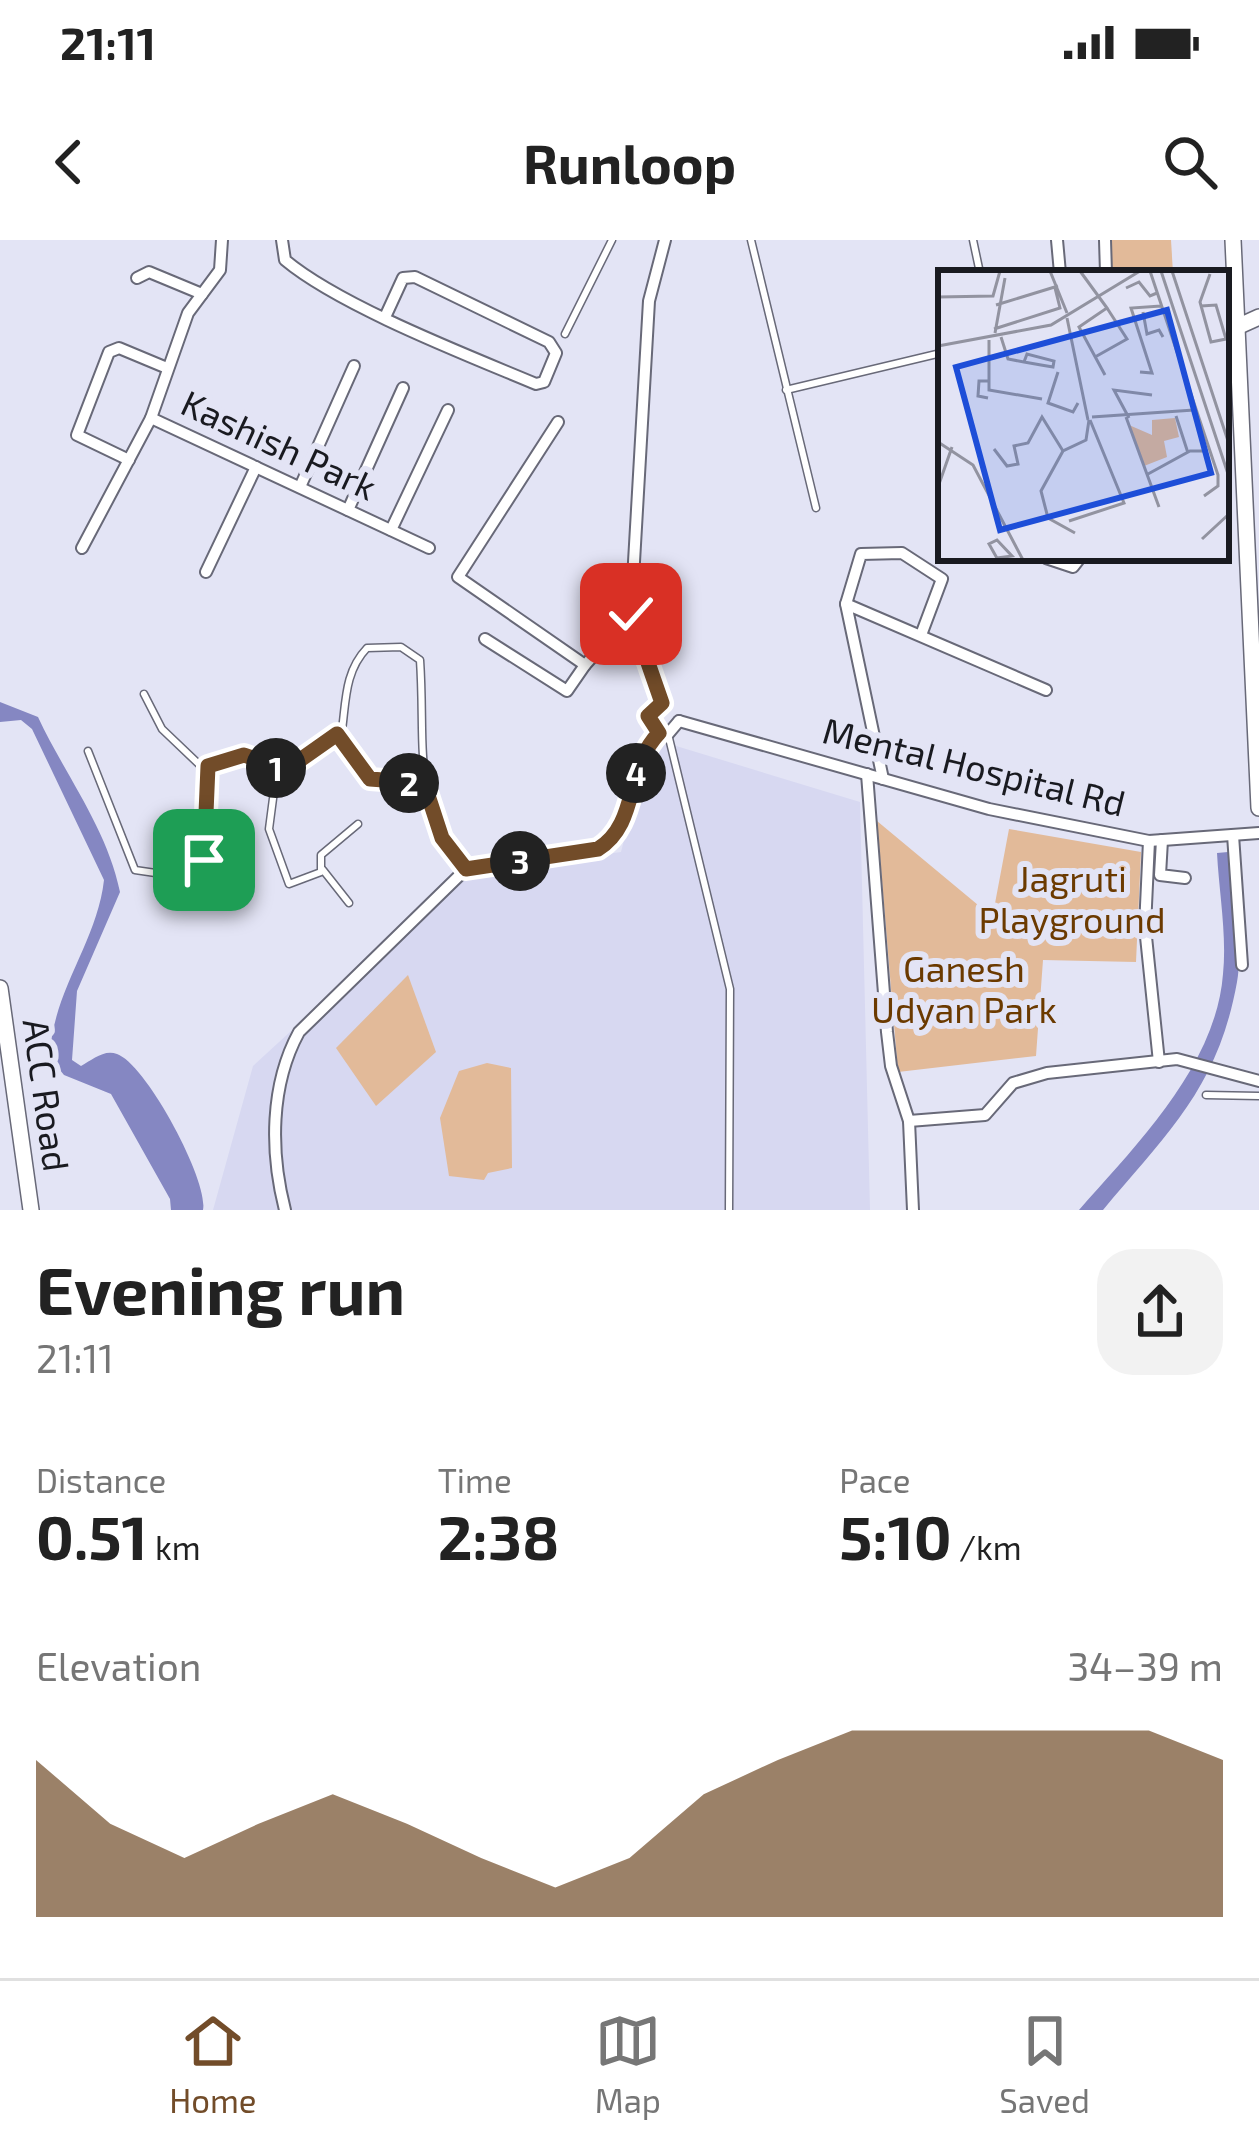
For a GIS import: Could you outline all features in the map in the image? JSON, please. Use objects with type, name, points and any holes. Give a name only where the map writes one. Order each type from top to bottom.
[{"type":"street","name":"Kashish Park","points":[[221,240],[220,270],[202,294],[167,368],[151,418],[429,548]]},
{"type":"street","points":[[282,240],[285,260],[301,274],[386,315],[536,384],[544,382],[556,352],[549,342],[415,277],[404,278],[386,315]]},
{"type":"street","points":[[662,703],[631,614],[649,301],[665,240]]},
{"type":"street","points":[[1057,240],[1060,270]]},
{"type":"street","points":[[1105,240],[1106,270]]},
{"type":"street","points":[[1233,240],[1237,327],[1233,382],[1259,808]]},
{"type":"street","points":[[137,278],[149,272],[202,294]]},
{"type":"street","points":[[1237,327],[1259,317]]},
{"type":"street","points":[[129,460],[77,435],[109,352],[119,348],[167,368]]},
{"type":"street","points":[[300,488],[354,366]]},
{"type":"street","points":[[348,510],[403,388]]},
{"type":"street","points":[[391,530],[448,410]]},
{"type":"street","points":[[82,548],[151,418]]},
{"type":"street","points":[[558,422],[458,577],[585,665]]},
{"type":"street","points":[[206,572],[256,467]]},
{"type":"street","points":[[883,779],[846,604],[861,554],[902,553],[942,579],[921,635]]},
{"type":"street","points":[[846,604],[1046,690]]},
{"type":"street","points":[[484,639],[567,691],[631,614]]},
{"type":"street","points":[[286,1210],[276,1101],[285,1058],[321,1007],[466,869],[598,849],[613,840],[640,752],[679,722],[676,708],[662,703]]},
{"type":"street","points":[[662,703],[648,716],[664,734]]},
{"type":"street","name":"Mental Hospital Rd","points":[[679,722],[989,809],[1148,841],[1259,833]]},
{"type":"street","points":[[867,774],[891,1066],[909,1121],[914,1210]]},
{"type":"street","points":[[1233,835],[1242,964]]},
{"type":"street","points":[[1162,840],[1160,875],[1185,878]]},
{"type":"street","points":[[1148,841],[1145,927],[1159,1062]]},
{"type":"street","name":"ACC Road","points":[[0,988],[31,1210]]},
{"type":"street","points":[[909,1121],[985,1115],[1013,1083],[1047,1073],[1193,1061],[1259,1081]]},
{"type":"lane","points":[[565,334],[611,240]]},
{"type":"lane","points":[[751,240],[816,508]]},
{"type":"lane","points":[[973,240],[979,270]]},
{"type":"lane","points":[[786,390],[938,354]]},
{"type":"lane","points":[[205,770],[244,755],[286,770],[342,730],[350,669],[367,648],[413,651],[420,660],[424,783],[442,838],[466,869]]},
{"type":"lane","points":[[88,751],[132,865],[142,873],[176,876],[204,868],[205,770],[162,729],[144,694]]},
{"type":"lane","points":[[337,734],[370,779],[424,783]]},
{"type":"lane","points":[[664,734],[730,989],[729,1210]]},
{"type":"lane","points":[[277,768],[268,829],[290,884],[323,869]]},
{"type":"lane","points":[[349,904],[323,869],[321,855],[358,824]]},
{"type":"lane","points":[[1206,1094],[1259,1096]]},
{"type":"shaded area","points":[[650,738],[860,802],[870,1210],[213,1210],[253,1066],[462,874],[621,852]]},
{"type":"green space","points":[[1107,240],[1171,240],[1173,270],[1109,270]]},
{"type":"green space","name":"Ganesh Udyan Park","points":[[877,821],[1020,940],[993,914],[1009,829],[1141,852],[1136,962],[1043,960],[1036,1056],[898,1072]]},
{"type":"green space","points":[[408,975],[436,1052],[376,1106],[336,1048]]},
{"type":"green space","points":[[487,1063],[511,1068],[512,1168],[488,1173],[484,1180],[449,1176],[440,1118],[459,1071]]},
{"type":"water","points":[[0,702],[38,717],[106,846],[120,892],[77,991],[72,1060],[81,1066],[103,1054],[117,1054],[144,1079],[186,1151],[203,1210],[171,1210],[170,1199],[111,1094],[64,1075],[50,1058],[58,1012],[93,925],[104,880],[32,729],[21,720],[0,722]]},
{"type":"water","points":[[1228,852],[1239,967],[1217,1051],[1169,1132],[1103,1210],[1079,1210],[1170,1102],[1206,1041],[1217,1008],[1224,959],[1217,853]]},
{"type":"route","points":[[204,860],[208,766],[244,755],[286,770],[337,734],[370,779],[424,783],[430,814],[466,869],[598,849],[613,840],[622,823],[640,752],[659,733],[650,726],[648,716],[652,707],[662,703],[631,614]]},
{"type":"park label","name":"Jagruti Playground","points":[[1072,900]]}]
